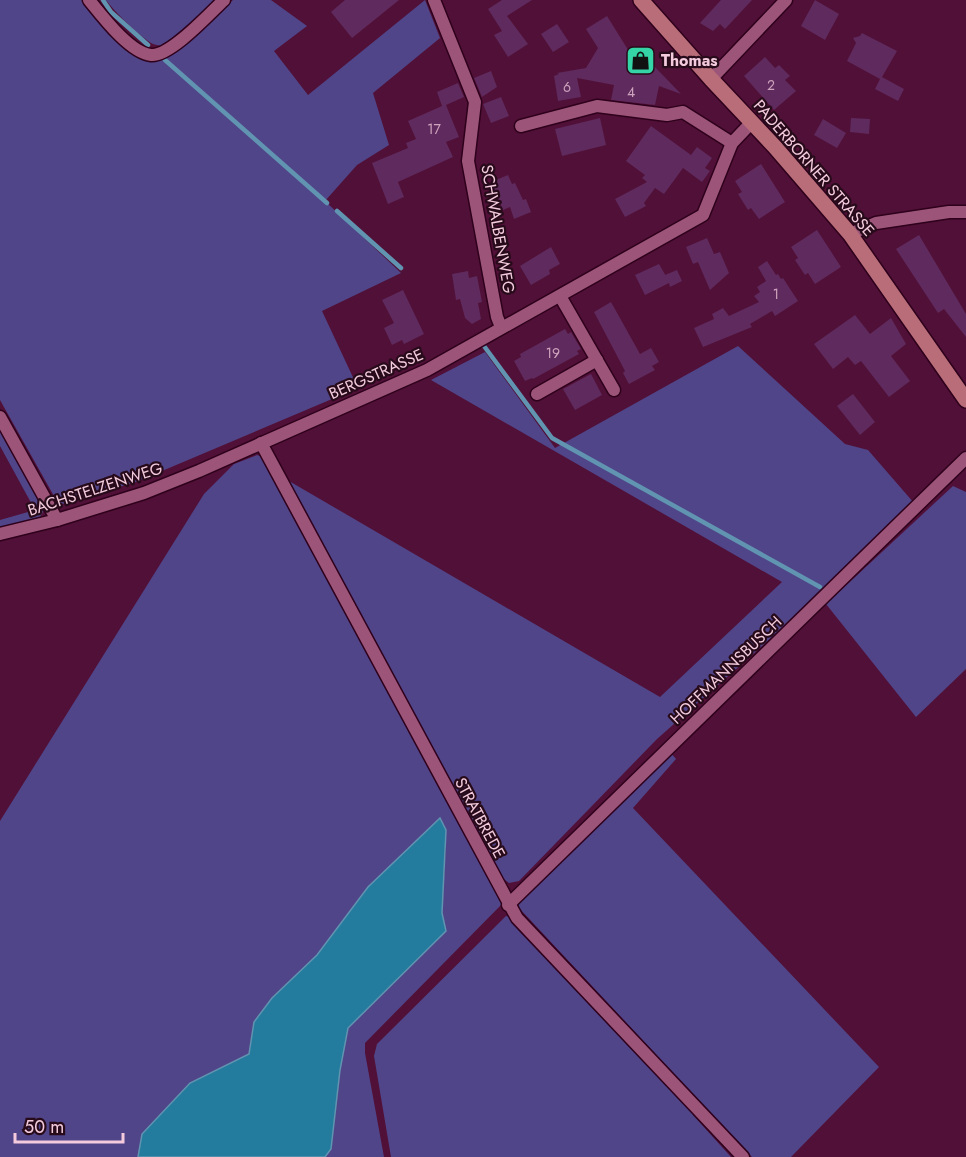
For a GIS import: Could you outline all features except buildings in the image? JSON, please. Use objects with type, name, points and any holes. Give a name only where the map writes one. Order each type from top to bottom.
[{"type":"main road","name":"PADERBORNER STRASSE","points":[[641,0],[850,234],[966,399]]},
{"type":"street","points":[[89,0],[105,20],[140,52],[153,55],[170,48],[224,0]]},
{"type":"street","name":"SCHWALBENWEG","points":[[434,0],[475,102],[468,161],[497,318],[501,327]]},
{"type":"street","points":[[711,79],[786,0]]},
{"type":"street","points":[[521,126],[597,106],[667,115],[682,112],[732,143]]},
{"type":"street","name":"BERGSTRASSE","points":[[199,471],[427,370],[703,216],[732,143],[752,122]]},
{"type":"street","points":[[850,234],[876,223],[949,212],[966,212]]},
{"type":"street","points":[[560,296],[614,390]]},
{"type":"street","points":[[537,394],[597,360]]},
{"type":"street","points":[[0,417],[57,520]]},
{"type":"street","name":"STRATBREDE","points":[[261,443],[516,918],[743,1157]]},
{"type":"street","name":"HOFFMANNSBUSCH","points":[[508,905],[966,458]]},
{"type":"street","name":"BACHSTELZENWEG","points":[[0,534],[57,520],[144,493],[199,471]]},
{"type":"shaded area","points":[[0,0],[85,0],[139,56],[157,61],[175,53],[233,0],[271,0],[307,26],[274,51],[308,95],[425,0],[440,38],[373,93],[389,145],[357,165],[325,201],[401,273],[322,311],[358,388],[136,482],[59,505],[0,400]]},
{"type":"shaded area","points":[[106,0],[219,0],[169,45],[162,46],[151,43],[140,35]]},
{"type":"shaded area","points":[[738,346],[845,444],[868,450],[914,503],[806,607],[657,739],[519,881],[509,883],[501,877],[289,481],[660,697],[782,582],[431,380],[485,352],[555,448]]},
{"type":"shaded area","points":[[0,427],[42,503],[43,512],[38,520],[0,530],[0,520],[35,510],[0,446]]},
{"type":"shaded area","points":[[257,455],[263,457],[502,904],[365,1043],[384,1157],[325,1157],[331,1149],[340,1070],[348,1028],[446,931],[442,913],[446,841],[368,887],[317,955],[272,998],[254,1022],[249,1054],[190,1083],[143,1134],[138,1157],[0,1157],[0,821],[204,494],[234,464]]},
{"type":"shaded area","points":[[953,486],[966,492],[966,669],[916,717],[826,604]]},
{"type":"shaded area","points":[[670,752],[676,759],[633,808],[879,1067],[791,1157],[752,1157],[519,908],[518,903]]},
{"type":"shaded area","points":[[506,916],[511,917],[696,1113],[693,1115],[731,1157],[391,1157],[374,1056],[377,1044]]},
{"type":"water","points":[[440,818],[446,830],[442,913],[446,931],[348,1028],[340,1070],[331,1149],[325,1157],[138,1157],[142,1134],[190,1083],[249,1054],[254,1022],[272,998],[317,955],[368,887]]},
{"type":"waterway","points":[[103,0],[111,12],[148,45]]},
{"type":"waterway","points":[[165,60],[327,203]]},
{"type":"waterway","points":[[337,211],[401,268]]},
{"type":"waterway","points":[[484,346],[552,438],[820,587]]},
{"type":"place","name":"Thomas","points":[[640,60]]}]
